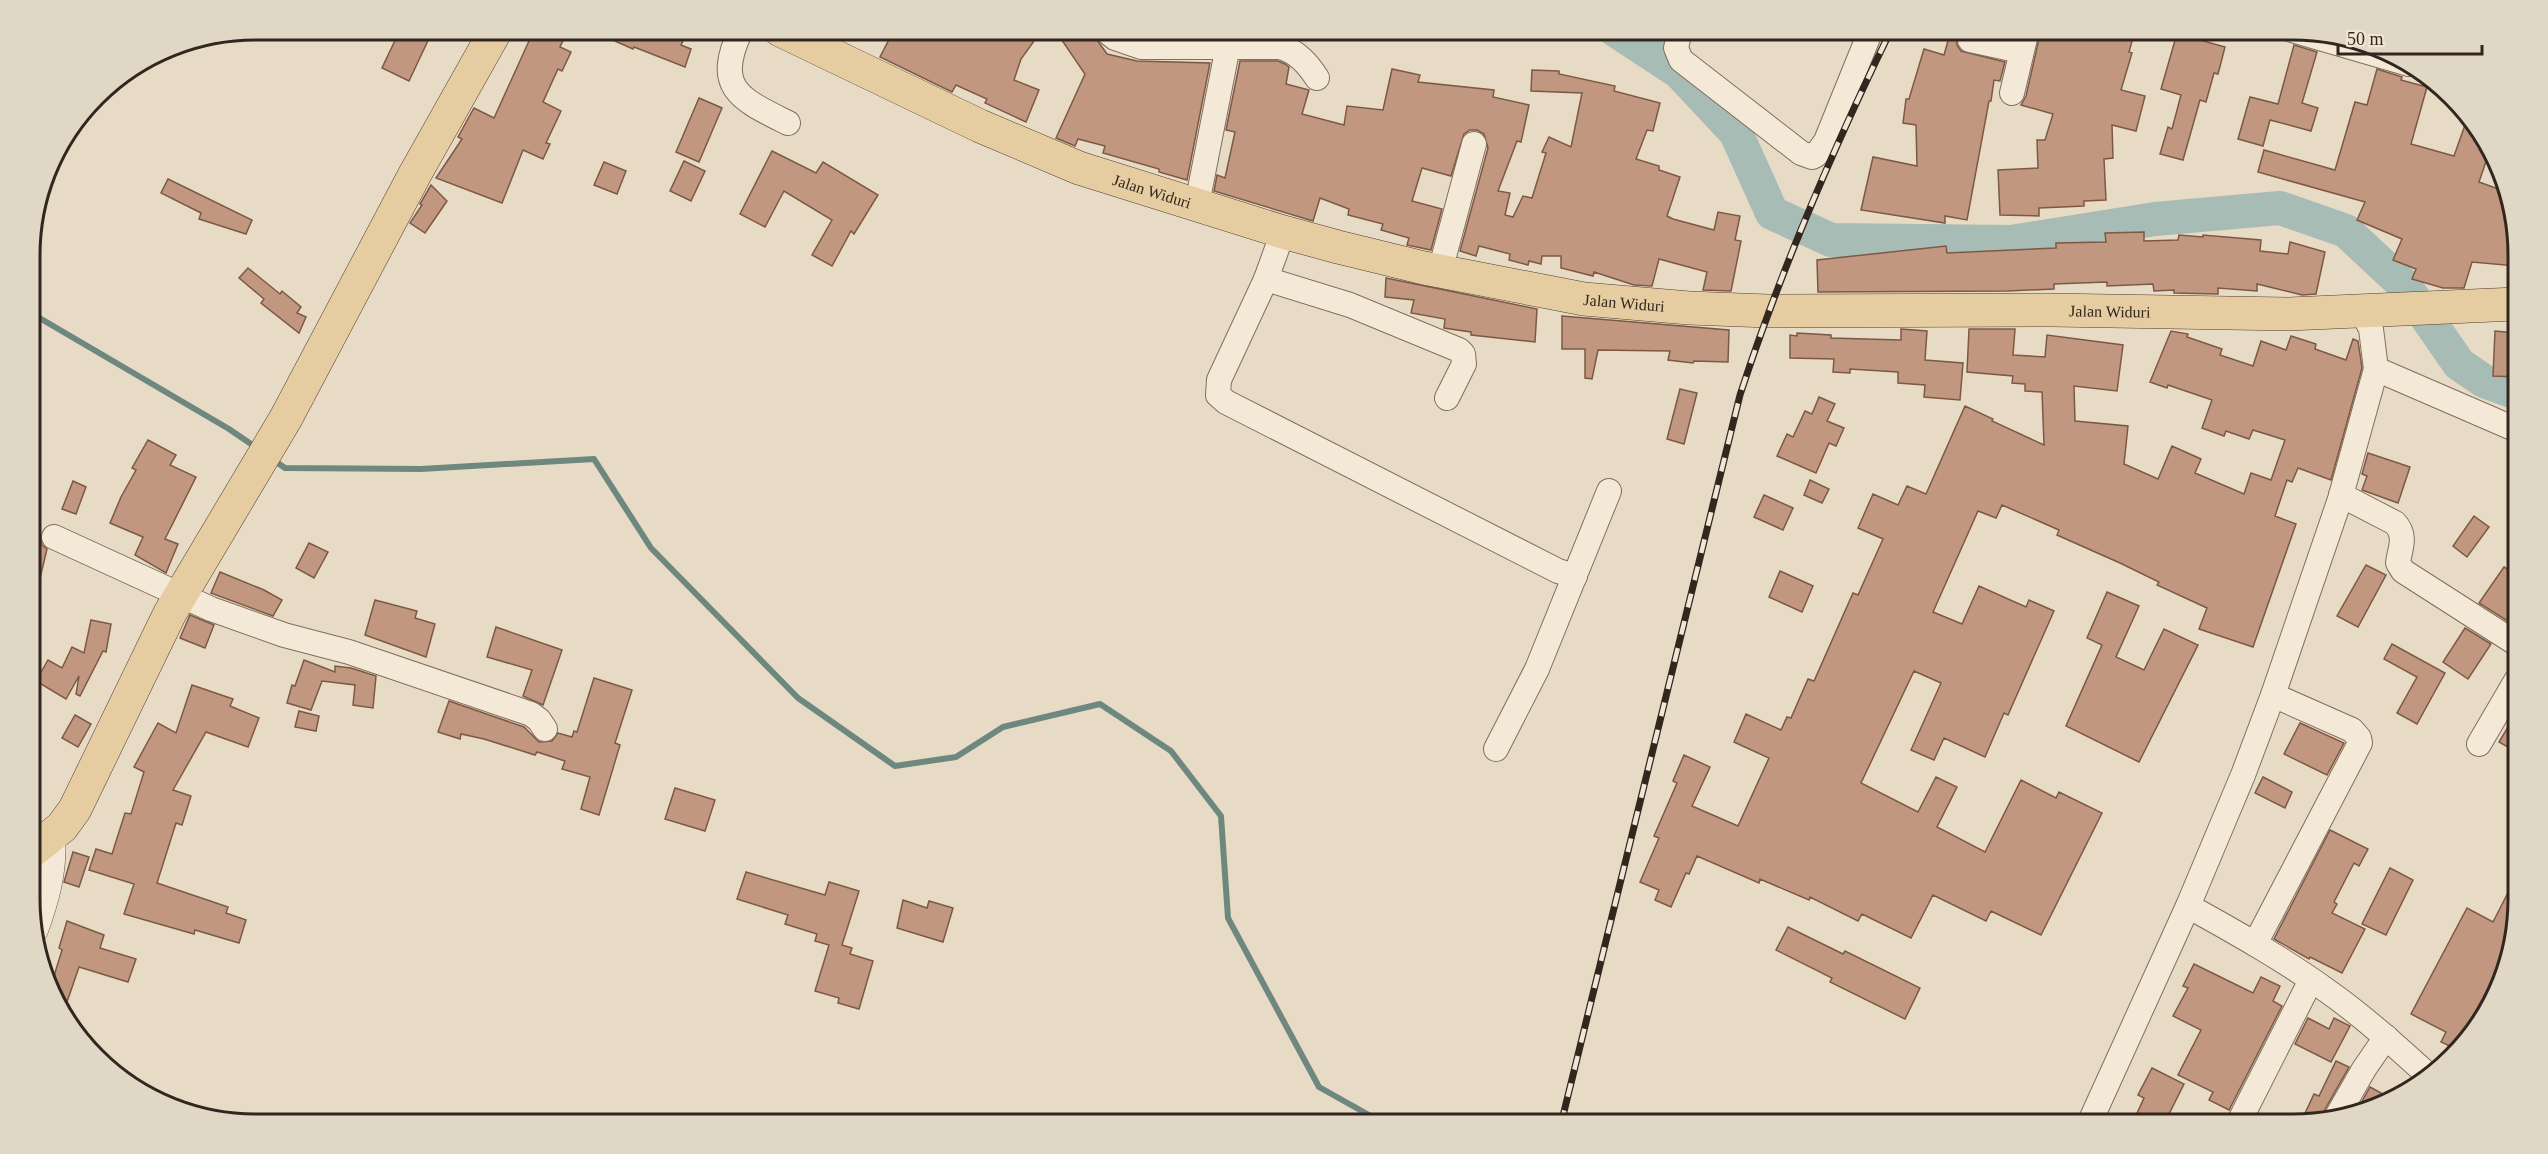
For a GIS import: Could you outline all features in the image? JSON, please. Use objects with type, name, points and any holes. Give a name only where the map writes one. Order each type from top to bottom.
[{"type":"main road","points":[[40,846],[62,827],[85,791],[181,594],[257,463],[286,418],[490,40]]},
{"type":"main road","name":"Jalan Widuri","points":[[801,40],[980,126],[1079,168],[1197,204],[1280,240],[1584,299],[1689,308],[1768,311],[2051,310],[2289,314],[2508,304]]},
{"type":"street","points":[[736,40],[728,63],[731,80],[738,92],[753,106],[788,123]]},
{"type":"street","points":[[1118,40],[1141,47],[1239,41],[1280,47],[1292,50],[1317,78]]},
{"type":"street","points":[[1678,40],[1676,48],[1681,60],[1801,153],[1812,157],[1826,141],[1867,40]]},
{"type":"street","points":[[1970,40],[2024,40],[2012,93]]},
{"type":"street","points":[[1197,204],[1239,41]]},
{"type":"street","points":[[1440,271],[1474,144]]},
{"type":"street","points":[[1280,240],[1267,275],[1220,380],[1218,395],[1226,402],[1558,571],[1575,576]]},
{"type":"street","points":[[1267,275],[1350,305],[1459,350],[1463,354],[1464,364],[1447,398]]},
{"type":"street","points":[[2094,1114],[2188,906],[2243,775],[2273,695],[2341,495],[2376,369],[2369,312]]},
{"type":"street","points":[[2376,369],[2508,426]]},
{"type":"street","points":[[1496,749],[1537,669],[1609,491]]},
{"type":"street","points":[[2341,495],[2395,523],[2401,529],[2403,544],[2398,563],[2403,571],[2508,638]]},
{"type":"street","points":[[54,537],[211,609],[284,635],[348,652],[531,714],[540,720],[545,729]]},
{"type":"street","points":[[2479,744],[2508,694]]},
{"type":"street","points":[[2255,944],[2360,743],[2352,730],[2273,695]]},
{"type":"street","points":[[40,846],[48,876],[40,905]]},
{"type":"street","points":[[2188,906],[2255,944],[2311,980],[2386,1037],[2422,1070]]},
{"type":"street","points":[[2243,1114],[2311,980]]},
{"type":"street","points":[[2342,1107],[2386,1037]]},
{"type":"building","points":[[395,40],[428,40],[409,81],[382,68]]},
{"type":"building","points":[[529,40],[563,40],[560,47],[571,52],[562,71],[558,69],[543,102],[561,111],[546,143],[550,144],[543,159],[523,150],[502,203],[436,178],[462,139],[458,137],[474,108],[494,118]]},
{"type":"building","points":[[613,40],[681,40],[683,41],[681,45],[691,49],[685,67],[634,47],[633,49]]},
{"type":"building","points":[[889,40],[1035,40],[1021,59],[1014,80],[1039,90],[1026,122],[985,103],[987,99],[956,85],[952,92],[880,57]]},
{"type":"building","points":[[1062,40],[1097,40],[1107,54],[1137,61],[1210,63],[1187,180],[1159,172],[1159,169],[1103,153],[1105,146],[1078,139],[1075,146],[1056,138],[1085,74]]},
{"type":"building","points":[[1948,40],[1956,40],[1961,51],[2005,62],[2000,81],[1994,80],[1967,220],[1945,216],[1945,223],[1861,210],[1873,157],[1917,166],[1916,125],[1903,123],[1906,99],[1909,99],[1924,49],[1944,55]]},
{"type":"building","points":[[2039,40],[2132,40],[2129,52],[2132,53],[2121,90],[2145,96],[2136,131],[2112,125],[2113,158],[2104,159],[2106,200],[2084,201],[2084,206],[2039,208],[2039,216],[2000,215],[1998,170],[2038,168],[2037,140],[2045,140],[2053,114],[2021,105],[2026,96]]},
{"type":"building","points":[[2175,40],[2200,40],[2225,47],[2218,74],[2214,73],[2206,102],[2200,100],[2183,160],[2160,154],[2168,127],[2172,129],[2181,95],[2161,89]]},
{"type":"building","points":[[2294,45],[2317,52],[2302,103],[2318,108],[2311,131],[2270,120],[2263,146],[2238,139],[2250,97],[2278,104]]},
{"type":"building","points":[[1240,61],[1278,61],[1285,64],[1289,67],[1286,84],[1309,90],[1302,114],[1344,125],[1347,106],[1383,110],[1392,69],[1420,75],[1418,82],[1494,90],[1493,97],[1529,105],[1521,142],[1517,141],[1498,191],[1510,193],[1505,215],[1513,217],[1523,196],[1532,198],[1546,153],[1542,152],[1549,137],[1571,147],[1582,93],[1531,91],[1532,70],[1559,71],[1559,74],[1615,86],[1614,91],[1660,103],[1653,131],[1647,130],[1636,159],[1659,166],[1659,170],[1680,177],[1667,216],[1714,230],[1718,212],[1740,216],[1735,240],[1741,241],[1731,291],[1703,290],[1707,272],[1659,259],[1652,286],[1634,285],[1594,272],[1593,276],[1561,268],[1561,256],[1542,256],[1541,264],[1529,261],[1528,265],[1509,260],[1510,254],[1479,246],[1476,256],[1460,251],[1488,148],[1484,134],[1477,130],[1470,130],[1464,134],[1451,176],[1422,168],[1412,201],[1442,209],[1431,250],[1407,245],[1409,238],[1381,230],[1383,224],[1348,215],[1349,209],[1320,198],[1313,221],[1214,191],[1217,175],[1225,178],[1235,132],[1226,130]]},
{"type":"building","points":[[2377,69],[2402,77],[2401,80],[2427,88],[2411,144],[2454,156],[2465,126],[2486,162],[2479,182],[2497,188],[2506,227],[2508,265],[2472,262],[2464,288],[2443,288],[2412,279],[2416,269],[2393,260],[2402,239],[2357,220],[2365,202],[2258,172],[2264,150],[2335,170],[2355,102],[2367,105]]},
{"type":"building","points":[[699,98],[722,108],[699,162],[676,152]]},
{"type":"building","points":[[772,151],[816,173],[823,162],[878,195],[854,234],[851,231],[832,266],[812,255],[832,220],[784,191],[765,227],[740,214]]},
{"type":"building","points":[[684,161],[705,171],[691,201],[670,191]]},
{"type":"building","points":[[604,162],[626,171],[617,194],[594,185]]},
{"type":"building","points":[[168,179],[252,220],[246,234],[199,219],[201,213],[161,193]]},
{"type":"building","points":[[431,185],[447,201],[425,233],[410,223]]},
{"type":"building","points":[[2144,232],[2144,241],[2178,240],[2179,235],[2203,237],[2203,235],[2261,240],[2260,251],[2288,254],[2290,242],[2325,252],[2316,294],[2302,295],[2257,284],[2257,291],[2218,288],[2218,294],[2174,293],[2174,290],[2154,291],[2153,284],[2107,286],[2107,282],[2054,284],[2054,289],[2008,291],[1818,292],[1817,260],[1946,246],[1947,253],[2056,248],[2056,243],[2106,242],[2105,233]]},
{"type":"building","points":[[248,268],[280,294],[282,291],[301,307],[297,313],[306,317],[299,333],[261,303],[264,299],[239,278]]},
{"type":"building","points":[[1386,278],[1537,309],[1535,342],[1471,335],[1471,332],[1444,328],[1445,319],[1411,313],[1414,300],[1385,297]]},
{"type":"building","points":[[1562,316],[1729,330],[1728,362],[1694,361],[1693,363],[1668,360],[1670,351],[1598,350],[1592,379],[1585,378],[1585,349],[1562,349]]},
{"type":"building","points":[[1901,329],[1927,331],[1925,360],[1963,363],[1960,400],[1924,397],[1925,385],[1898,383],[1898,372],[1850,369],[1850,373],[1833,372],[1834,359],[1790,358],[1790,335],[1797,336],[1797,333],[1831,335],[1831,338],[1901,340]]},
{"type":"building","points":[[1969,329],[2015,329],[2013,355],[2045,357],[2047,335],[2123,345],[2117,391],[2074,386],[2075,421],[2128,426],[2124,464],[2158,479],[2172,446],[2201,459],[2195,473],[2244,494],[2251,473],[2271,480],[2285,440],[2253,430],[2249,439],[2226,431],[2224,436],[2202,428],[2212,400],[2168,385],[2167,388],[2150,382],[2171,331],[2188,334],[2187,337],[2222,349],[2220,355],[2253,366],[2261,341],[2286,350],[2291,336],[2316,344],[2315,349],[2346,360],[2353,339],[2358,341],[2362,368],[2331,480],[2298,468],[2292,482],[2287,480],[2275,516],[2296,524],[2253,647],[2199,629],[2207,608],[2157,585],[2159,582],[2120,563],[2057,535],[2059,530],[2002,505],[1996,518],[1978,511],[1933,612],[1962,624],[1979,586],[2026,607],[2029,600],[2054,611],[2008,715],[2004,713],[1985,757],[1944,738],[1934,760],[1911,750],[1941,683],[1914,671],[1861,783],[1918,812],[1936,777],[1957,787],[1937,827],[1985,852],[2021,780],[2056,798],[2059,792],[2102,813],[2041,935],[1991,911],[1986,921],[1933,895],[1911,938],[1862,914],[1858,921],[1810,897],[1809,900],[1760,879],[1759,883],[1697,856],[1689,874],[1686,873],[1671,907],[1655,900],[1659,890],[1640,882],[1659,838],[1654,836],[1677,783],[1673,781],[1684,755],[1710,767],[1692,806],[1738,826],[1769,758],[1734,742],[1746,714],[1781,730],[1787,717],[1791,718],[1808,679],[1814,681],[1853,593],[1858,595],[1883,539],[1858,528],[1873,494],[1898,505],[1907,486],[1926,494],[1965,406],[2044,445],[2042,392],[2025,391],[2025,384],[2012,383],[2013,376],[1967,372]]},
{"type":"building","points":[[2495,331],[2508,332],[2508,377],[2493,376]]},
{"type":"building","points":[[1680,389],[1697,393],[1684,444],[1667,439]]},
{"type":"building","points":[[1819,397],[1835,404],[1827,421],[1844,428],[1836,446],[1829,443],[1816,473],[1777,456],[1787,434],[1793,437],[1805,411],[1812,414]]},
{"type":"building","points":[[148,440],[176,455],[170,465],[196,477],[165,539],[178,544],[166,573],[135,555],[143,537],[110,523],[136,470],[132,468]]},
{"type":"building","points":[[2368,453],[2410,467],[2398,503],[2362,490],[2367,476],[2362,474]]},
{"type":"building","points":[[1810,480],[1829,489],[1822,503],[1804,495]]},
{"type":"building","points":[[73,481],[86,487],[76,514],[62,509]]},
{"type":"building","points":[[1764,495],[1793,508],[1783,530],[1754,517]]},
{"type":"building","points":[[2474,516],[2489,527],[2467,557],[2453,546]]},
{"type":"building","points":[[41,537],[42,545],[47,549],[40,576]]},
{"type":"building","points":[[309,543],[328,552],[314,578],[296,568]]},
{"type":"building","points":[[2366,565],[2386,575],[2358,627],[2337,616]]},
{"type":"building","points":[[2504,567],[2508,569],[2508,621],[2479,603]]},
{"type":"building","points":[[1780,571],[1813,586],[1802,612],[1769,597]]},
{"type":"building","points":[[220,572],[282,600],[273,616],[211,593]]},
{"type":"building","points":[[2107,592],[2139,606],[2116,657],[2144,670],[2164,629],[2198,645],[2139,762],[2066,726],[2102,645],[2087,638]]},
{"type":"building","points":[[375,600],[417,611],[415,618],[435,624],[426,657],[365,635]]},
{"type":"building","points":[[190,615],[214,625],[205,648],[180,638]]},
{"type":"building","points":[[91,620],[111,624],[106,652],[103,651],[80,696],[76,694],[79,676],[66,699],[40,684],[40,673],[48,660],[62,668],[72,647],[84,653]]},
{"type":"building","points":[[496,627],[562,650],[543,705],[523,696],[532,670],[487,657]]},
{"type":"building","points":[[2465,628],[2491,644],[2468,679],[2443,662]]},
{"type":"building","points":[[2392,644],[2445,673],[2417,724],[2397,713],[2417,677],[2384,659]]},
{"type":"building","points":[[304,660],[335,672],[335,666],[351,668],[376,676],[373,708],[353,705],[355,685],[322,681],[311,710],[287,703],[292,685],[295,686]]},
{"type":"building","points":[[594,678],[632,690],[615,743],[620,745],[599,815],[581,809],[590,777],[562,769],[565,761],[537,752],[535,755],[484,739],[461,734],[460,739],[438,732],[449,701],[524,727],[539,742],[552,741],[558,733],[572,737],[574,731],[577,732]]},
{"type":"building","points":[[192,685],[233,699],[230,706],[259,718],[248,747],[206,732],[173,790],[191,796],[182,825],[176,823],[157,883],[228,907],[226,913],[246,920],[239,943],[195,930],[194,934],[124,914],[134,884],[89,870],[96,849],[112,854],[125,813],[131,814],[144,772],[134,767],[158,723],[176,733]]},
{"type":"building","points":[[299,711],[319,716],[316,731],[295,727]]},
{"type":"building","points":[[75,715],[91,724],[78,747],[62,738]]},
{"type":"building","points":[[2300,723],[2344,743],[2327,775],[2284,754]]},
{"type":"building","points":[[2508,727],[2508,747],[2499,742]]},
{"type":"building","points":[[2263,777],[2292,792],[2285,808],[2255,793]]},
{"type":"building","points":[[675,788],[715,800],[705,831],[665,819]]},
{"type":"building","points":[[2330,830],[2368,849],[2359,866],[2354,863],[2334,902],[2337,904],[2332,913],[2365,929],[2342,973],[2310,957],[2309,959],[2274,939]]},
{"type":"building","points":[[73,852],[89,857],[79,887],[64,882]]},
{"type":"building","points":[[2390,868],[2413,880],[2386,935],[2362,924]]},
{"type":"building","points":[[746,872],[825,895],[829,882],[859,891],[842,945],[852,948],[850,954],[873,961],[859,1009],[838,1003],[839,998],[815,991],[829,945],[815,941],[817,934],[785,924],[788,915],[737,899]]},
{"type":"building","points":[[2508,893],[2506,927],[2496,968],[2479,1006],[2449,1046],[2441,1042],[2446,1032],[2411,1014],[2467,908],[2493,922]]},
{"type":"building","points":[[903,900],[927,908],[929,901],[953,908],[943,942],[897,928]]},
{"type":"building","points":[[67,921],[104,935],[100,948],[136,959],[128,982],[79,967],[67,1002],[54,974],[62,950],[59,948]]},
{"type":"building","points":[[1788,927],[1843,954],[1845,951],[1920,988],[1905,1019],[1830,982],[1832,978],[1776,950]]},
{"type":"building","points":[[2194,964],[2253,993],[2261,977],[2280,986],[2273,1001],[2282,1006],[2229,1110],[2209,1100],[2213,1092],[2178,1075],[2201,1030],[2173,1016],[2188,988],[2183,986]]},
{"type":"building","points":[[2308,1018],[2329,1029],[2334,1018],[2350,1026],[2331,1062],[2295,1044]]},
{"type":"building","points":[[2336,1061],[2349,1067],[2324,1111],[2305,1113],[2314,1094],[2319,1096]]},
{"type":"building","points":[[2152,1068],[2184,1084],[2169,1114],[2137,1114],[2144,1098],[2138,1095]]},
{"type":"building","points":[[2370,1087],[2382,1094],[2375,1097],[2362,1102]]},
{"type":"waterway","points":[[1630,40],[1679,72],[1736,133],[1772,213],[1831,240],[2011,242],[2155,219],[2280,208],[2346,231],[2405,286],[2459,364],[2484,381],[2508,390]]},
{"type":"waterway","points":[[41,319],[229,429],[257,448]]},
{"type":"waterway","points":[[272,459],[285,468],[421,469],[594,459],[651,548],[798,698],[895,766],[956,757],[1003,727],[1100,704],[1171,751],[1221,816],[1228,918],[1319,1087],[1367,1114]]},
{"type":"railway","points":[[1563,1114],[1740,395],[1809,210],[1886,40]]}]
